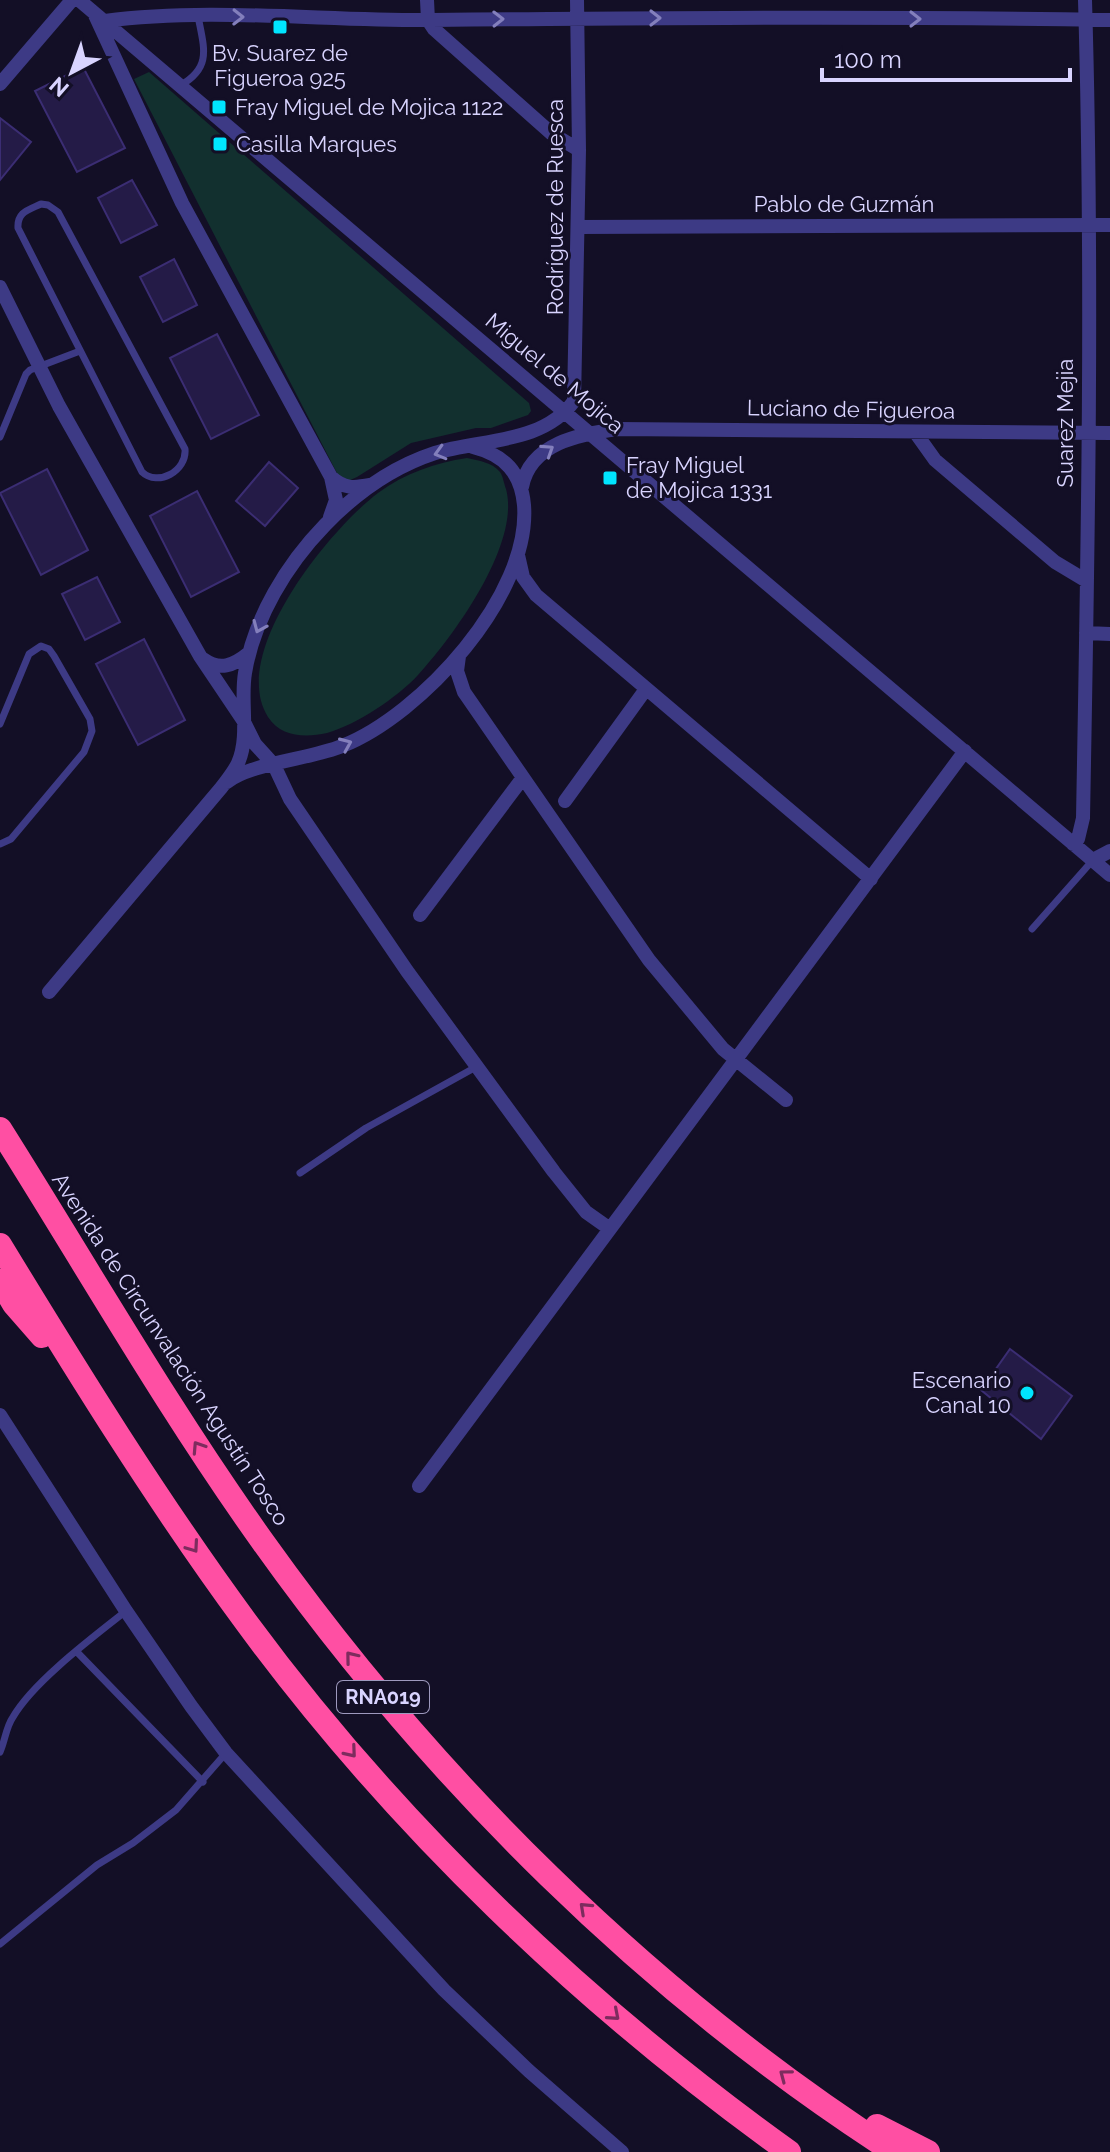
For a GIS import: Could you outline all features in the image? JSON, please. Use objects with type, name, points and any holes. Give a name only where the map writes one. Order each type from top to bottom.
[{"type":"highway","name":"Avenida de Circunvalación Agustín Tosco","points":[[0,1129],[212,1469],[298,1590],[371,1683],[489,1814],[582,1905],[707,2015],[822,2103],[894,2152]]},
{"type":"highway","name":"RNA019","points":[[0,1245],[161,1501],[247,1624],[321,1717],[400,1808],[501,1912],[611,2013],[704,2089],[789,2152]]},
{"type":"highway","points":[[0,1281],[14,1304],[92,1394]]},
{"type":"highway","points":[[822,2103],[928,2152]]},
{"type":"street","points":[[427,0],[428,20],[434,29],[551,133],[579,150]]},
{"type":"street","name":"Rodríguez de Ruesca","points":[[566,412],[574,401],[576,390],[577,0]]},
{"type":"street","name":"Suarez Mejia","points":[[1073,844],[1078,839],[1083,818],[1086,633],[1088,225],[1085,0]]},
{"type":"street","points":[[87,6],[153,16],[428,20],[1110,20]]},
{"type":"street","points":[[0,84],[87,6]]},
{"type":"street","points":[[87,6],[182,203],[331,477],[336,500],[327,523]]},
{"type":"street","name":"Miguel de Mojica","points":[[87,6],[1110,875]]},
{"type":"street","name":"Pablo de Guzmán","points":[[578,227],[1110,225]]},
{"type":"street","points":[[0,287],[59,406],[200,656],[243,720],[255,744],[274,765],[290,799],[476,1067],[576,1201],[610,1229]]},
{"type":"street","points":[[49,992],[221,788],[238,762],[242,750],[243,687],[249,653],[279,585],[306,546],[370,485],[389,473],[435,453],[537,429],[556,421],[566,412]]},
{"type":"street","name":"Luciano de Figueroa","points":[[522,487],[527,467],[545,450],[592,433],[626,428],[1110,433]]},
{"type":"street","points":[[915,432],[924,449],[935,460],[1055,562],[1085,580]]},
{"type":"street","points":[[221,788],[237,775],[308,758],[363,737],[425,691],[459,656],[507,582],[518,551],[524,509],[522,487],[513,469],[503,460],[468,446]]},
{"type":"street","points":[[331,477],[344,486],[355,488],[370,485]]},
{"type":"street","points":[[518,551],[523,577],[536,595],[871,879]]},
{"type":"street","points":[[493,607],[515,591],[525,590],[536,595]]},
{"type":"street","points":[[1086,633],[1110,634]]},
{"type":"street","points":[[200,656],[217,667],[229,666],[249,653]]},
{"type":"street","points":[[459,656],[457,671],[464,692],[649,960],[713,1038],[736,1061],[786,1100]]},
{"type":"street","points":[[425,691],[440,685],[456,687],[464,692]]},
{"type":"street","points":[[565,801],[646,689]]},
{"type":"street","points":[[419,1486],[965,751]]},
{"type":"street","points":[[290,799],[288,787],[291,775],[308,758]]},
{"type":"street","points":[[420,915],[522,779]]},
{"type":"street","points":[[1093,860],[1110,851]]},
{"type":"street","points":[[0,1415],[126,1611],[226,1753],[444,1990],[529,2071],[622,2152]]},
{"type":"lane","points":[[181,85],[195,77],[204,62],[198,16]]},
{"type":"lane","points":[[41,204],[58,212],[185,449],[185,459],[180,468],[158,480],[142,472],[80,351],[18,228],[17,219],[21,214],[41,204]]},
{"type":"lane","points":[[0,437],[22,380],[30,370],[80,351]]},
{"type":"lane","points":[[0,724],[29,654],[41,646],[49,649],[54,656],[90,719],[92,731],[84,752],[11,839],[0,844]]},
{"type":"lane","points":[[1032,929],[1093,860]]},
{"type":"lane","points":[[300,1173],[366,1128],[476,1067]]},
{"type":"lane","points":[[0,1752],[10,1720],[23,1701],[76,1651],[126,1611]]},
{"type":"lane","points":[[76,1651],[203,1782]]},
{"type":"lane","points":[[0,1944],[97,1865],[133,1843],[176,1810],[226,1753]]},
{"type":"green space","points":[[149,72],[529,403],[531,411],[528,415],[491,428],[476,428],[411,443],[357,477],[348,481],[339,477],[134,79]]},
{"type":"green space","points":[[467,458],[489,464],[500,472],[506,489],[508,511],[504,536],[494,562],[449,638],[399,692],[351,724],[327,733],[310,735],[280,729],[268,717],[259,691],[261,661],[272,628],[311,564],[358,511],[388,486],[421,470]]},
{"type":"building","points":[[83,67],[125,148],[77,172],[35,91]]},
{"type":"building","points":[[0,118],[31,142],[0,180]]},
{"type":"building","points":[[132,180],[157,225],[121,243],[98,198]]},
{"type":"building","points":[[174,259],[197,305],[163,322],[140,277]]},
{"type":"building","points":[[217,334],[259,415],[211,439],[170,358]]},
{"type":"building","points":[[269,462],[298,488],[265,526],[236,501]]},
{"type":"building","points":[[47,469],[88,550],[41,575],[0,493]]},
{"type":"building","points":[[197,491],[239,572],[191,597],[150,516]]},
{"type":"building","points":[[97,577],[120,622],[85,640],[62,594]]},
{"type":"building","points":[[144,639],[185,720],[138,745],[96,664]]},
{"type":"building","name":"Escenario Canal 10","points":[[1010,1349],[1072,1396],[1041,1439],[981,1390]]},
{"type":"place","name":"Bv. Suarez de Figueroa 925","points":[[280,27]]},
{"type":"place","name":"Fray Miguel de Mojica 1122","points":[[219,107]]},
{"type":"place","name":"Casilla Marques","points":[[220,144]]},
{"type":"place","name":"Fray Miguel de Mojica 1331","points":[[610,478]]},
{"type":"place","name":"Escenario Canal 10","points":[[1027,1393]]}]
